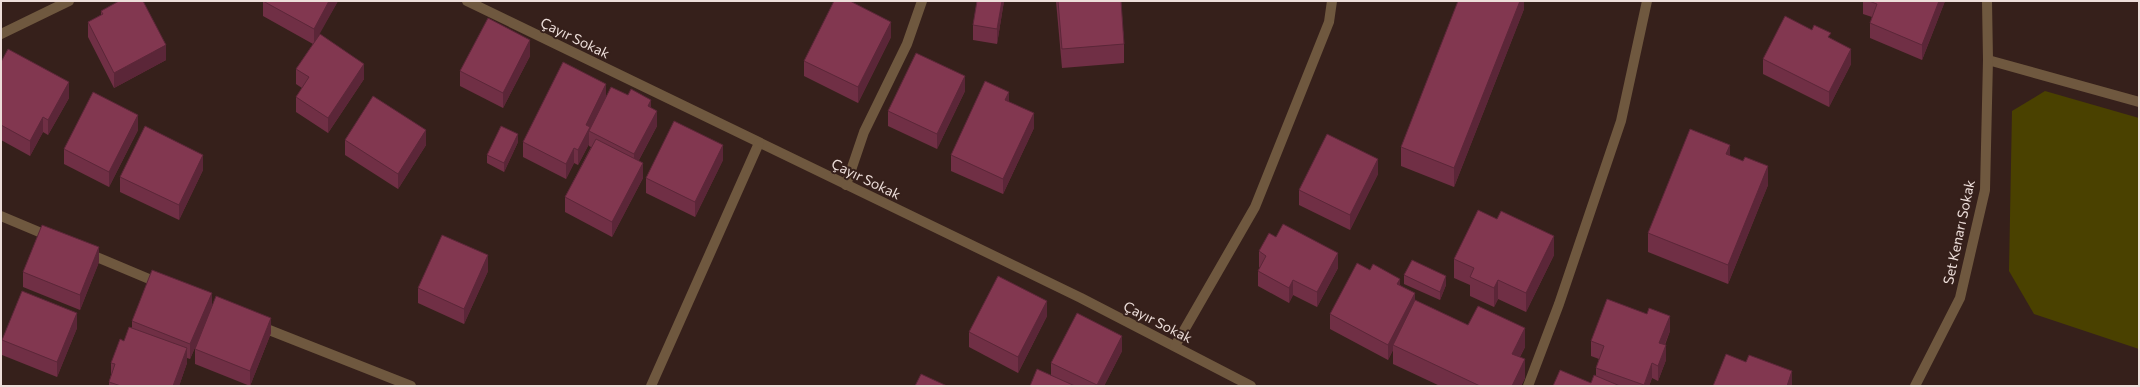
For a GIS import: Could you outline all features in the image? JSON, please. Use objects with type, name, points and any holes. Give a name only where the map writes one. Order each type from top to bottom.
[{"type":"street","points":[[1,34],[69,1]]},
{"type":"street","name":"Çayır Sokak","points":[[468,1],[484,5],[759,143],[1175,346],[1251,386]]},
{"type":"street","points":[[846,185],[864,132],[907,44],[922,1]]},
{"type":"street","points":[[1175,346],[1255,207],[1329,22],[1332,1]]},
{"type":"street","points":[[1528,386],[1559,304],[1621,121],[1647,1]]},
{"type":"street","name":"Set Kenarı Sokak","points":[[1915,386],[1960,298],[1985,190],[1988,60],[1987,1]]},
{"type":"street","points":[[1988,60],[2139,102]]},
{"type":"street","points":[[651,386],[759,143]]},
{"type":"street","points":[[1,216],[60,241]]},
{"type":"street","points":[[74,247],[170,288]]},
{"type":"street","points":[[251,322],[411,386]]},
{"type":"shaded area","points":[[2045,91],[2139,118],[2139,349],[2034,314],[2009,271],[2012,111]]},
{"type":"building","points":[[119,1],[143,1],[166,45],[114,73],[88,22],[103,14],[101,11]]},
{"type":"building","points":[[263,1],[329,1],[314,29]]},
{"type":"building","points":[[834,1],[850,1],[891,22],[858,87],[804,61]]},
{"type":"building","points":[[977,1],[1002,1],[997,29],[973,25]]},
{"type":"building","points":[[1058,1],[1121,1],[1124,44],[1062,49]]},
{"type":"building","points":[[1458,1],[1520,1],[1454,168],[1401,147]]},
{"type":"building","points":[[1869,1],[1939,1],[1922,45],[1870,23],[1877,4]]},
{"type":"building","points":[[1785,16],[1812,30],[1814,25],[1831,33],[1828,37],[1851,49],[1829,92],[1763,59]]},
{"type":"building","points":[[488,18],[530,40],[503,93],[460,71]]},
{"type":"building","points":[[320,34],[364,64],[328,118],[296,97],[309,77],[296,69]]},
{"type":"building","points":[[8,49],[69,82],[48,120],[43,117],[30,141],[1,125],[1,62]]},
{"type":"building","points":[[916,53],[965,76],[937,134],[888,111]]},
{"type":"building","points":[[563,62],[606,84],[586,125],[590,127],[578,150],[574,148],[566,164],[523,142]]},
{"type":"building","points":[[985,81],[1009,92],[1005,100],[1034,113],[1003,179],[951,155]]},
{"type":"building","points":[[611,87],[628,95],[631,89],[651,100],[648,106],[657,111],[634,154],[589,131]]},
{"type":"building","points":[[93,92],[138,115],[109,172],[64,149]]},
{"type":"building","points":[[373,96],[426,130],[398,174],[345,140]]},
{"type":"building","points":[[674,121],[723,145],[695,202],[646,178]]},
{"type":"building","points":[[145,126],[203,155],[179,205],[120,177]]},
{"type":"building","points":[[501,126],[518,134],[504,163],[487,155]]},
{"type":"building","points":[[1690,129],[1730,145],[1726,154],[1743,161],[1745,157],[1768,166],[1728,265],[1648,233]]},
{"type":"building","points":[[1327,134],[1378,159],[1350,215],[1299,190]]},
{"type":"building","points":[[596,139],[643,163],[612,222],[565,197]]},
{"type":"building","points":[[1478,210],[1497,219],[1501,211],[1554,236],[1526,293],[1498,280],[1494,288],[1470,277],[1474,268],[1454,259]]},
{"type":"building","points":[[1283,224],[1338,253],[1317,292],[1293,280],[1289,288],[1258,271],[1266,256],[1259,251],[1269,233],[1276,237]]},
{"type":"building","points":[[42,225],[99,247],[80,295],[23,272]]},
{"type":"building","points":[[442,235],[488,255],[464,309],[418,288]]},
{"type":"building","points":[[1412,260],[1446,276],[1440,292],[1404,275]]},
{"type":"building","points":[[1357,263],[1370,270],[1373,264],[1400,279],[1397,284],[1415,293],[1388,345],[1330,314]]},
{"type":"building","points":[[152,270],[212,293],[190,344],[132,321]]},
{"type":"building","points":[[998,276],[1047,301],[1018,357],[969,332]]},
{"type":"building","points":[[22,291],[77,313],[57,362],[2,340]]},
{"type":"building","points":[[216,296],[271,318],[250,371],[195,349]]},
{"type":"building","points":[[1607,299],[1647,314],[1649,308],[1670,316],[1659,343],[1666,345],[1658,366],[1652,363],[1644,385],[1596,368],[1604,346],[1591,341]]},
{"type":"building","points":[[1415,300],[1468,325],[1478,306],[1525,328],[1512,354],[1525,359],[1512,386],[1480,386],[1393,345]]},
{"type":"building","points":[[1077,313],[1122,336],[1097,385],[1051,363]]},
{"type":"building","points":[[129,327],[187,348],[173,386],[121,386],[109,382],[115,364],[111,363],[120,339],[124,341]]},
{"type":"building","points":[[1726,354],[1746,362],[1749,355],[1792,371],[1787,386],[1713,386]]},
{"type":"building","points":[[1037,369],[1075,386],[1030,386]]},
{"type":"building","points":[[1560,370],[1591,383],[1594,375],[1620,386],[1553,386]]},
{"type":"building","points":[[921,374],[947,386],[915,386]]}]
